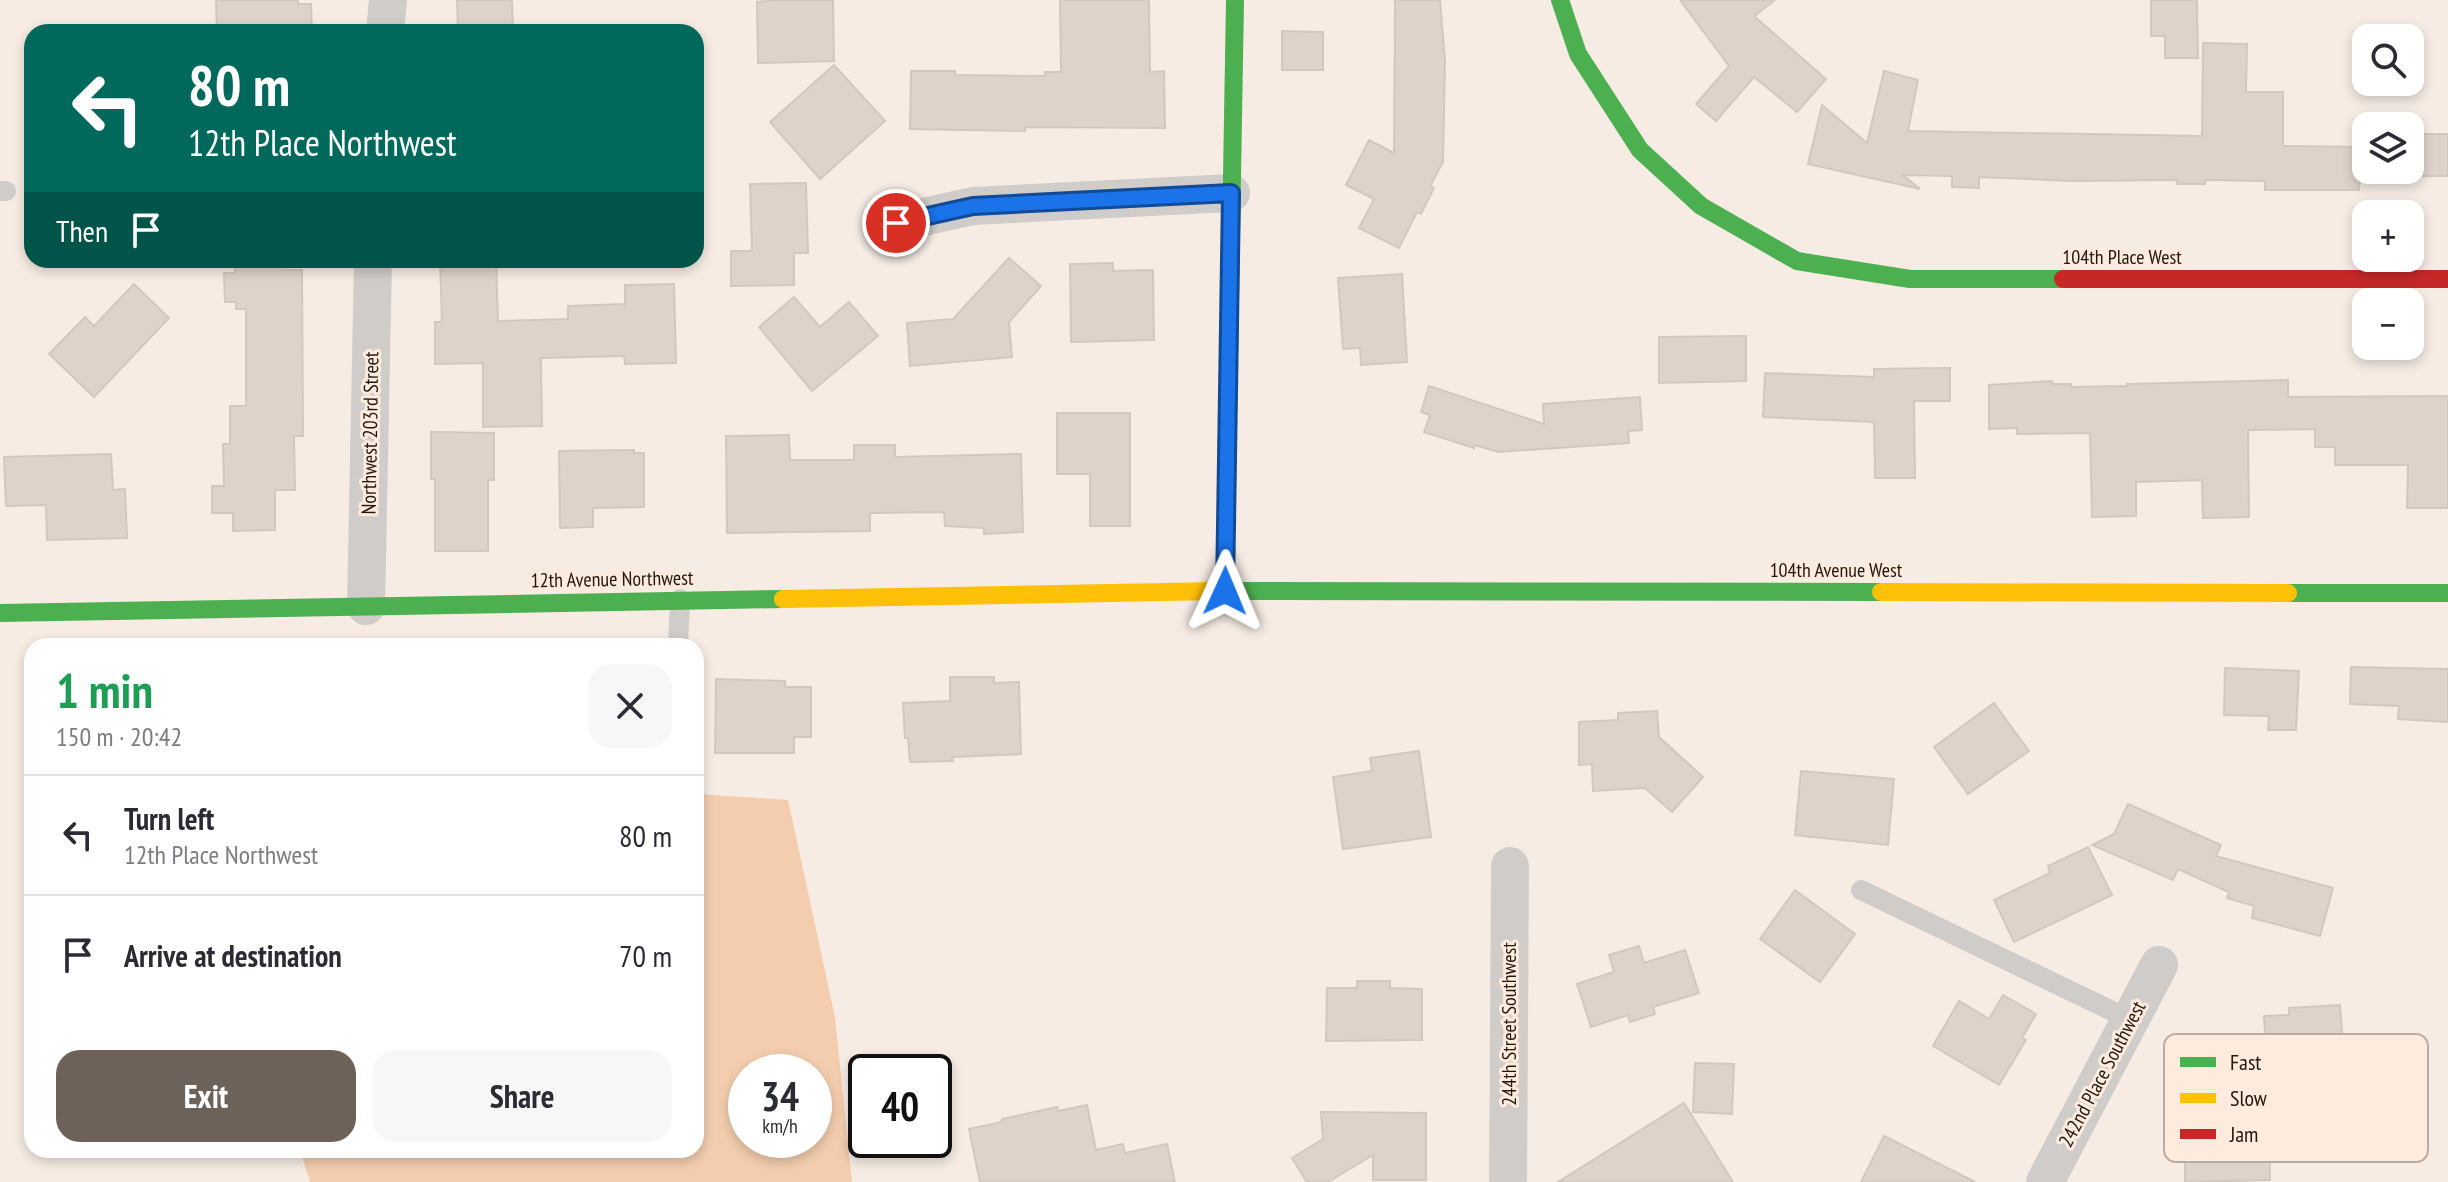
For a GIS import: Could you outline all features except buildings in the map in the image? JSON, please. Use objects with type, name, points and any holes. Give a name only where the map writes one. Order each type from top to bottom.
[{"type":"street","points":[[386,24],[388,0]]},
{"type":"street","points":[[1225,591],[1235,0]]},
{"type":"street","name":"104th Place West","points":[[1560,0],[1578,54],[1640,150],[1701,206],[1797,261],[1910,279],[2448,279]]},
{"type":"street","points":[[896,223],[973,206],[1231,193]]},
{"type":"street","name":"Northwest 203rd Street","points":[[366,606],[373,268]]},
{"type":"street","name":"104th Avenue West","points":[[1225,591],[2448,593]]},
{"type":"street","name":"12th Avenue Northwest","points":[[0,613],[1225,591]]},
{"type":"street","name":"244th Street Southwest","points":[[1508,1182],[1510,866]]},
{"type":"street","name":"242nd Place Southwest","points":[[2045,1182],[2159,965]]},
{"type":"lane","points":[[678,638],[680,599]]},
{"type":"lane","points":[[1861,890],[2131,1020]]},
{"type":"shaded area","points":[[704,795],[788,800],[835,1017],[852,1182],[310,1182],[302,1158],[704,1158]]},
{"type":"traffic: fast","points":[[1225,591],[1235,0]]},
{"type":"traffic: fast","points":[[1560,0],[1578,54],[1640,150],[1701,206],[1797,261],[1910,279],[2063,279]]},
{"type":"traffic: fast","points":[[1218,591],[1881,592]]},
{"type":"traffic: fast","points":[[2288,593],[2448,593]]},
{"type":"traffic: fast","points":[[0,613],[783,599]]},
{"type":"traffic: slow","points":[[783,599],[1218,591]]},
{"type":"traffic: slow","points":[[1881,592],[2288,593]]},
{"type":"traffic: jam","points":[[2063,279],[2448,279]]},
{"type":"route","points":[[896,223],[973,206],[1231,193],[1225,591]]}]
